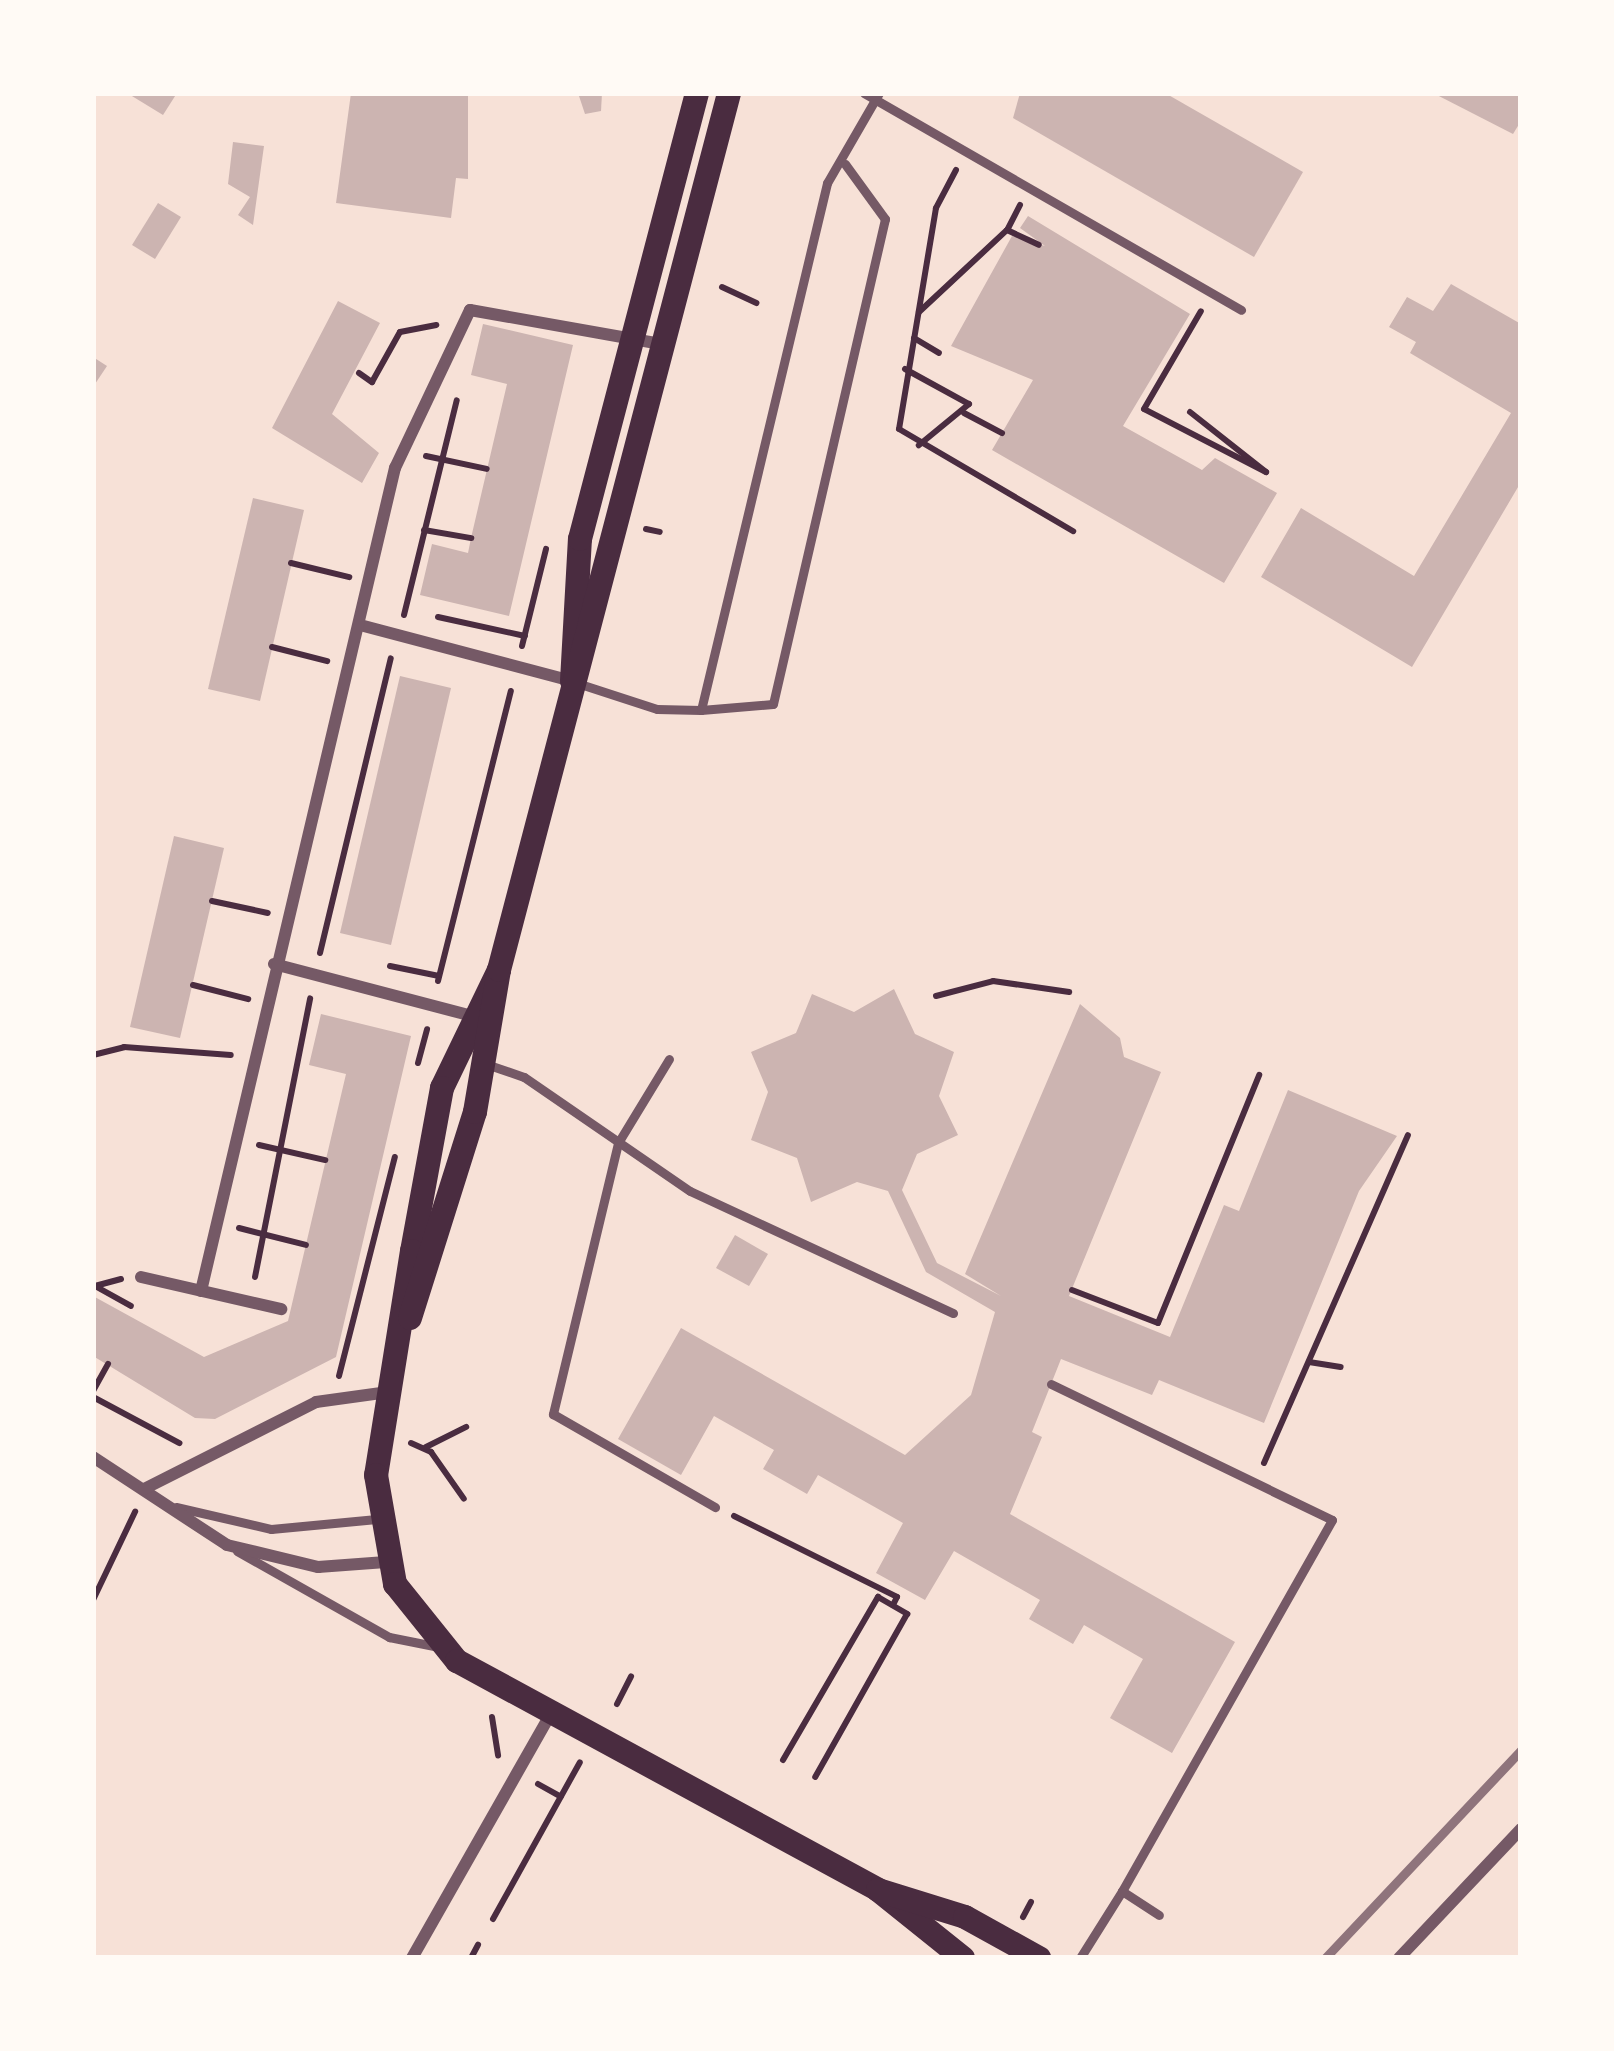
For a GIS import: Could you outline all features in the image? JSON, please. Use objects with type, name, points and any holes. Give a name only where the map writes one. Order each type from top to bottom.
[{"type":"main road","points":[[697,93],[577,559],[572,681],[500,970],[483,1020],[442,1088],[406,1326],[390,1392],[377,1519],[386,1562],[439,1647],[550,1715],[878,1889],[965,1917],[1039,1958]]},
{"type":"main road","points":[[572,681],[591,642],[661,344],[729,93]]},
{"type":"main road","points":[[406,1326],[437,1255],[486,1064],[483,1020]]},
{"type":"main road","points":[[878,1889],[963,1958]]},
{"type":"street","points":[[202,1291],[274,964],[395,468],[470,310],[661,344]]},
{"type":"street","points":[[360,626],[572,681]]},
{"type":"street","points":[[274,964],[483,1020]]},
{"type":"street","points":[[141,1276],[281,1309]]},
{"type":"street","points":[[144,1489],[316,1402],[390,1392]]},
{"type":"street","points":[[93,1457],[176,1507],[227,1545],[318,1567],[386,1562]]},
{"type":"street","points":[[412,1958],[550,1715]]},
{"type":"street","points":[[1400,1958],[1521,1829]]},
{"type":"lane","points":[[864,93],[1241,310]]},
{"type":"lane","points":[[701,710],[826,183],[845,164],[877,97]]},
{"type":"lane","points":[[572,681],[658,710],[773,704],[885,219],[845,164]]},
{"type":"lane","points":[[669,1059],[618,1143],[553,1414],[715,1507]]},
{"type":"lane","points":[[486,1064],[539,1088],[690,1191],[953,1312]]},
{"type":"lane","points":[[1051,1384],[1332,1520],[1080,1958]]},
{"type":"lane","points":[[176,1507],[271,1529],[377,1519]]},
{"type":"lane","points":[[227,1545],[389,1636],[439,1647]]},
{"type":"lane","points":[[1122,1891],[1159,1915]]},
{"type":"path","points":[[940,160],[972,178]]},
{"type":"path","points":[[956,170],[936,208],[899,429],[1073,532]]},
{"type":"path","points":[[1004,196],[1036,213]]},
{"type":"path","points":[[919,312],[1007,230],[1020,204]]},
{"type":"path","points":[[1007,230],[1039,245]]},
{"type":"path","points":[[722,287],[758,303]]},
{"type":"path","points":[[1190,412],[1266,472],[1144,410],[1196,302]]},
{"type":"path","points":[[359,373],[372,382],[400,332],[453,328]]},
{"type":"path","points":[[914,338],[939,352]]},
{"type":"path","points":[[906,370],[969,404],[964,413],[920,445]]},
{"type":"path","points":[[401,624],[464,375]]},
{"type":"path","points":[[964,413],[1002,433]]},
{"type":"path","points":[[417,453],[487,470]]},
{"type":"path","points":[[424,530],[471,538]]},
{"type":"path","points":[[292,563],[352,578]]},
{"type":"path","points":[[406,610],[525,636]]},
{"type":"path","points":[[318,963],[393,645]]},
{"type":"path","points":[[272,647],[331,662]]},
{"type":"path","points":[[436,988],[516,670]]},
{"type":"path","points":[[212,901],[273,914]]},
{"type":"path","points":[[936,996],[993,981],[1069,992]]},
{"type":"path","points":[[193,986],[253,1000]]},
{"type":"path","points":[[255,1277],[311,996],[330,1000]]},
{"type":"path","points":[[415,1077],[431,1008]]},
{"type":"path","points":[[409,1015],[429,1019]]},
{"type":"path","points":[[93,1055],[124,1046],[242,1054]]},
{"type":"path","points":[[1072,1290],[1158,1324],[1259,1075]]},
{"type":"path","points":[[1255,1483],[1408,1135]]},
{"type":"path","points":[[247,1142],[326,1160]]},
{"type":"path","points":[[327,1383],[342,1375],[399,1142]]},
{"type":"path","points":[[230,1226],[306,1245]]},
{"type":"path","points":[[94,1288],[141,1276]]},
{"type":"path","points":[[94,1288],[131,1306]]},
{"type":"path","points":[[1309,1362],[1341,1367]]},
{"type":"path","points":[[108,1364],[93,1394],[194,1444]]},
{"type":"path","points":[[424,1448],[466,1427]]},
{"type":"path","points":[[406,1441],[424,1448],[464,1499]]},
{"type":"path","points":[[93,1600],[144,1489]]},
{"type":"path","points":[[715,1507],[897,1597],[893,1606]]},
{"type":"path","points":[[783,1760],[878,1597],[907,1614],[815,1777]]},
{"type":"path","points":[[617,1704],[631,1676]]},
{"type":"path","points":[[493,1919],[580,1762]]},
{"type":"path","points":[[533,1781],[561,1797]]},
{"type":"path","points":[[471,1958],[478,1945]]},
{"type":"building","points":[[127,93],[177,93],[163,115]]},
{"type":"building","points":[[351,93],[468,93],[468,179],[456,178],[451,218],[336,203]]},
{"type":"building","points":[[578,93],[602,93],[601,111],[585,114]]},
{"type":"building","points":[[1020,93],[1165,93],[1303,172],[1254,257],[1013,118]]},
{"type":"building","points":[[1433,93],[1521,93],[1521,121],[1513,134]]},
{"type":"building","points":[[233,142],[264,146],[253,225],[238,215],[250,197],[228,184]]},
{"type":"building","points":[[158,203],[181,217],[155,259],[132,245]]},
{"type":"building","points":[[1028,216],[1190,314],[1123,426],[1202,470],[1215,458],[1277,493],[1224,583],[992,450],[1033,380],[951,346],[1012,236],[1045,246],[1020,228]]},
{"type":"building","points":[[1451,284],[1521,324],[1521,482],[1412,667],[1261,577],[1301,508],[1414,576],[1511,413],[1410,353],[1416,342],[1389,327],[1407,297],[1433,311]]},
{"type":"building","points":[[338,301],[380,323],[332,414],[379,453],[362,483],[272,428]]},
{"type":"building","points":[[483,324],[573,345],[509,616],[420,595],[432,544],[468,553],[507,384],[471,375]]},
{"type":"building","points":[[93,357],[107,366],[93,387]]},
{"type":"building","points":[[253,498],[304,510],[260,701],[208,689]]},
{"type":"building","points":[[400,676],[451,688],[391,945],[340,933]]},
{"type":"building","points":[[174,836],[224,848],[180,1038],[130,1027]]},
{"type":"building","points":[[894,989],[915,1034],[954,1052],[939,1096],[958,1135],[917,1154],[902,1190],[937,1263],[1001,1296],[965,1274],[1080,1004],[1120,1038],[1124,1057],[1161,1072],[1069,1296],[1170,1337],[1224,1205],[1239,1211],[1288,1090],[1397,1136],[1359,1191],[1264,1423],[1159,1380],[1152,1395],[1061,1359],[1032,1432],[1042,1437],[1010,1514],[1235,1642],[1172,1753],[1110,1718],[1143,1659],[1084,1625],[1073,1644],[1029,1619],[1040,1600],[954,1551],[925,1600],[876,1573],[903,1523],[818,1475],[807,1494],[763,1469],[774,1450],[714,1416],[681,1475],[618,1439],[681,1328],[905,1455],[971,1395],[995,1312],[926,1272],[888,1191],[857,1182],[811,1202],[797,1158],[751,1140],[768,1092],[751,1052],[796,1033],[812,994],[854,1012]]},
{"type":"building","points":[[321,1014],[411,1036],[336,1357],[215,1419],[195,1418],[93,1356],[93,1296],[204,1357],[288,1321],[346,1074],[309,1065]]},
{"type":"building","points":[[735,1235],[768,1254],[749,1286],[716,1268]]},
{"type":"railway","points":[[1325,1958],[1521,1750]]}]
